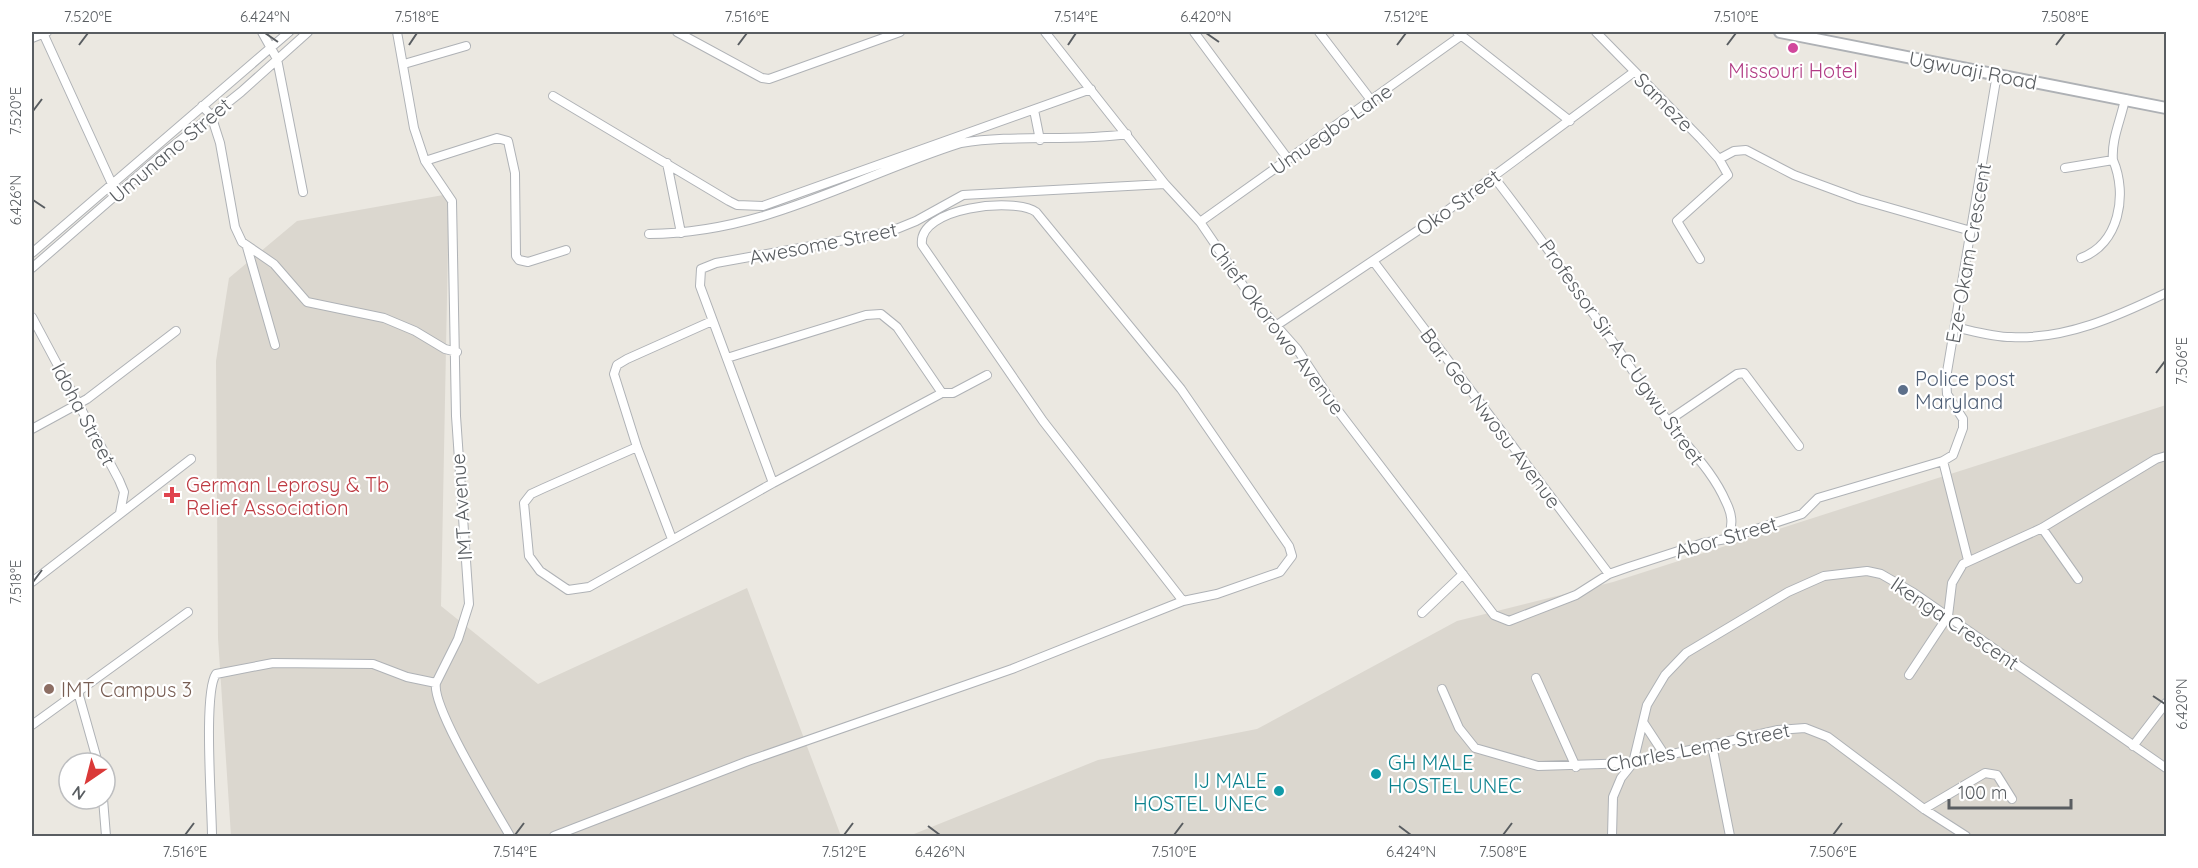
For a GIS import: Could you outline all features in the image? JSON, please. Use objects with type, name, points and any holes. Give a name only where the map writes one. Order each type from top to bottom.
[{"type":"main road","name":"Ugwuaji Road","points":[[1788,33],[2166,108]]},
{"type":"street","points":[[32,38],[45,32],[118,193]]},
{"type":"street","points":[[261,32],[277,59],[303,192]]},
{"type":"street","name":"Umunano Street","points":[[32,253],[289,32]]},
{"type":"street","name":"Umunano Street","points":[[32,267],[308,32]]},
{"type":"street","name":"IMT Avenue","points":[[398,32],[414,128],[425,161],[452,201],[457,426],[469,604],[458,639],[436,683]]},
{"type":"street","points":[[676,32],[762,78],[769,79],[900,32]]},
{"type":"street","name":"Chief Okorowo Avenue","points":[[1045,32],[1165,184],[1200,222],[1251,297],[1277,325],[1494,615],[1509,621]]},
{"type":"street","points":[[1194,32],[1288,159]]},
{"type":"street","points":[[1320,32],[1371,100]]},
{"type":"street","name":"Sameze","points":[[1596,32],[1719,159],[1728,175],[1677,221],[1700,259]]},
{"type":"street","points":[[1459,33],[1570,121]]},
{"type":"street","name":"Umuegbo Lane","points":[[1200,222],[1371,100],[1459,33]]},
{"type":"street","points":[[404,64],[466,46]]},
{"type":"street","name":"Oko Street","points":[[1277,325],[1374,262],[1570,121],[1634,72]]},
{"type":"street","name":"Eze-Okam Crescent","points":[[1943,461],[1953,455],[1963,428],[1963,419],[1947,394],[1947,372],[1997,74]]},
{"type":"street","points":[[553,96],[729,201],[737,205],[763,206],[1091,89]]},
{"type":"street","points":[[2081,258],[2100,248],[2118,216],[2119,189],[2113,161],[2113,141],[2125,99]]},
{"type":"street","points":[[202,106],[211,115],[220,143],[235,227],[238,236],[247,247],[274,264],[306,302],[384,318],[415,331],[445,349],[456,352]]},
{"type":"street","points":[[1034,110],[1040,140]]},
{"type":"street","points":[[649,234],[681,233],[765,217],[962,143],[989,139],[1100,138],[1127,134]]},
{"type":"street","points":[[425,161],[497,138],[508,141],[515,172],[516,256],[519,260],[528,262],[566,250]]},
{"type":"street","points":[[1719,159],[1734,151],[1746,150],[1794,175],[1859,199],[1971,231]]},
{"type":"street","points":[[2066,168],[2113,161]]},
{"type":"street","points":[[668,164],[681,233]]},
{"type":"street","name":"Professor Sir A.C Ugwu Street","points":[[1493,176],[1533,228],[1668,421],[1710,475],[1726,501],[1733,521],[1729,536]]},
{"type":"street","name":"Awesome Street","points":[[773,483],[700,286],[701,269],[706,266],[889,232],[909,225],[963,195],[1165,184]]},
{"type":"street","points":[[554,837],[737,765],[1012,669],[1183,602],[1217,594],[1280,572],[1292,556],[1289,546],[1181,389],[1036,212],[1020,205],[952,212],[928,229],[922,238],[922,245],[1044,421],[1183,602]]},
{"type":"street","points":[[247,247],[275,345]]},
{"type":"street","name":"Bar. Geo Nwosu Avenue","points":[[1374,262],[1609,574]]},
{"type":"street","points":[[1955,327],[2009,337],[2055,335],[2122,314],[2166,293]]},
{"type":"street","points":[[727,358],[866,315],[881,314],[897,327],[942,393]]},
{"type":"street","name":"Idoha Street","points":[[32,317],[122,486],[124,499],[120,513]]},
{"type":"street","points":[[672,539],[637,447],[614,374],[617,365],[627,359],[712,321]]},
{"type":"street","points":[[32,429],[79,404],[176,331]]},
{"type":"street","points":[[1668,421],[1737,374],[1744,374],[1799,446]]},
{"type":"street","points":[[637,447],[531,495],[525,503],[529,556],[540,571],[555,583],[568,590],[582,590],[773,483],[942,393],[954,393],[987,375]]},
{"type":"street","points":[[1909,675],[1948,616],[1953,578],[1968,561],[2042,528],[2156,459],[2166,456]]},
{"type":"street","points":[[32,582],[191,459]]},
{"type":"street","points":[[1943,461],[1968,561]]},
{"type":"street","name":"Abor Street","points":[[1509,621],[1576,595],[1609,574],[1802,514],[1818,498],[1943,461]]},
{"type":"street","points":[[2042,528],[2078,579]]},
{"type":"street","name":"Ikenga Crescent","points":[[1612,837],[1613,796],[1621,778],[1633,764],[1647,705],[1655,689],[1686,653],[1785,593],[1824,576],[1863,570],[1881,574],[1948,616],[2166,768]]},
{"type":"street","points":[[1422,613],[1463,574]]},
{"type":"street","points":[[32,725],[188,612]]},
{"type":"street","points":[[212,837],[210,705],[213,678],[216,674],[273,663],[373,664],[407,677],[436,683],[436,696],[445,717],[510,837]]},
{"type":"street","points":[[1536,678],[1576,766]]},
{"type":"street","name":"Charles Leme Street","points":[[1442,689],[1459,728],[1475,748],[1538,766],[1633,764],[1664,754],[1793,728],[1812,730],[1828,737],[1924,809],[1966,837]]},
{"type":"street","points":[[78,692],[95,751]]},
{"type":"street","points":[[2133,746],[2166,703]]},
{"type":"street","points":[[1643,722],[1664,754]]},
{"type":"street","points":[[1712,745],[1730,837]]},
{"type":"street","points":[[1924,809],[1985,772],[1997,775],[2012,799]]},
{"type":"street","points":[[104,811],[106,837]]},
{"type":"shaded area","points":[[449,194],[441,606],[538,684],[747,588],[841,836],[231,836],[218,638],[216,361],[229,278],[297,221]]},
{"type":"shaded area","points":[[2166,405],[2166,836],[909,836],[1098,760],[1257,729],[1457,621],[1613,582]]},
{"type":"place","name":"Missouri Hotel","points":[[1793,48]]},
{"type":"place","name":"Police post Maryland","points":[[1903,390]]},
{"type":"place","name":"German Leprosy & Tb Relief Association","points":[[172,495]]},
{"type":"place","name":"IMT Campus 3","points":[[49,689]]},
{"type":"place","name":"GH MALE HOSTEL UNEC","points":[[1376,774]]},
{"type":"place","name":"IJ MALE HOSTEL UNEC","points":[[1279,791]]}]
